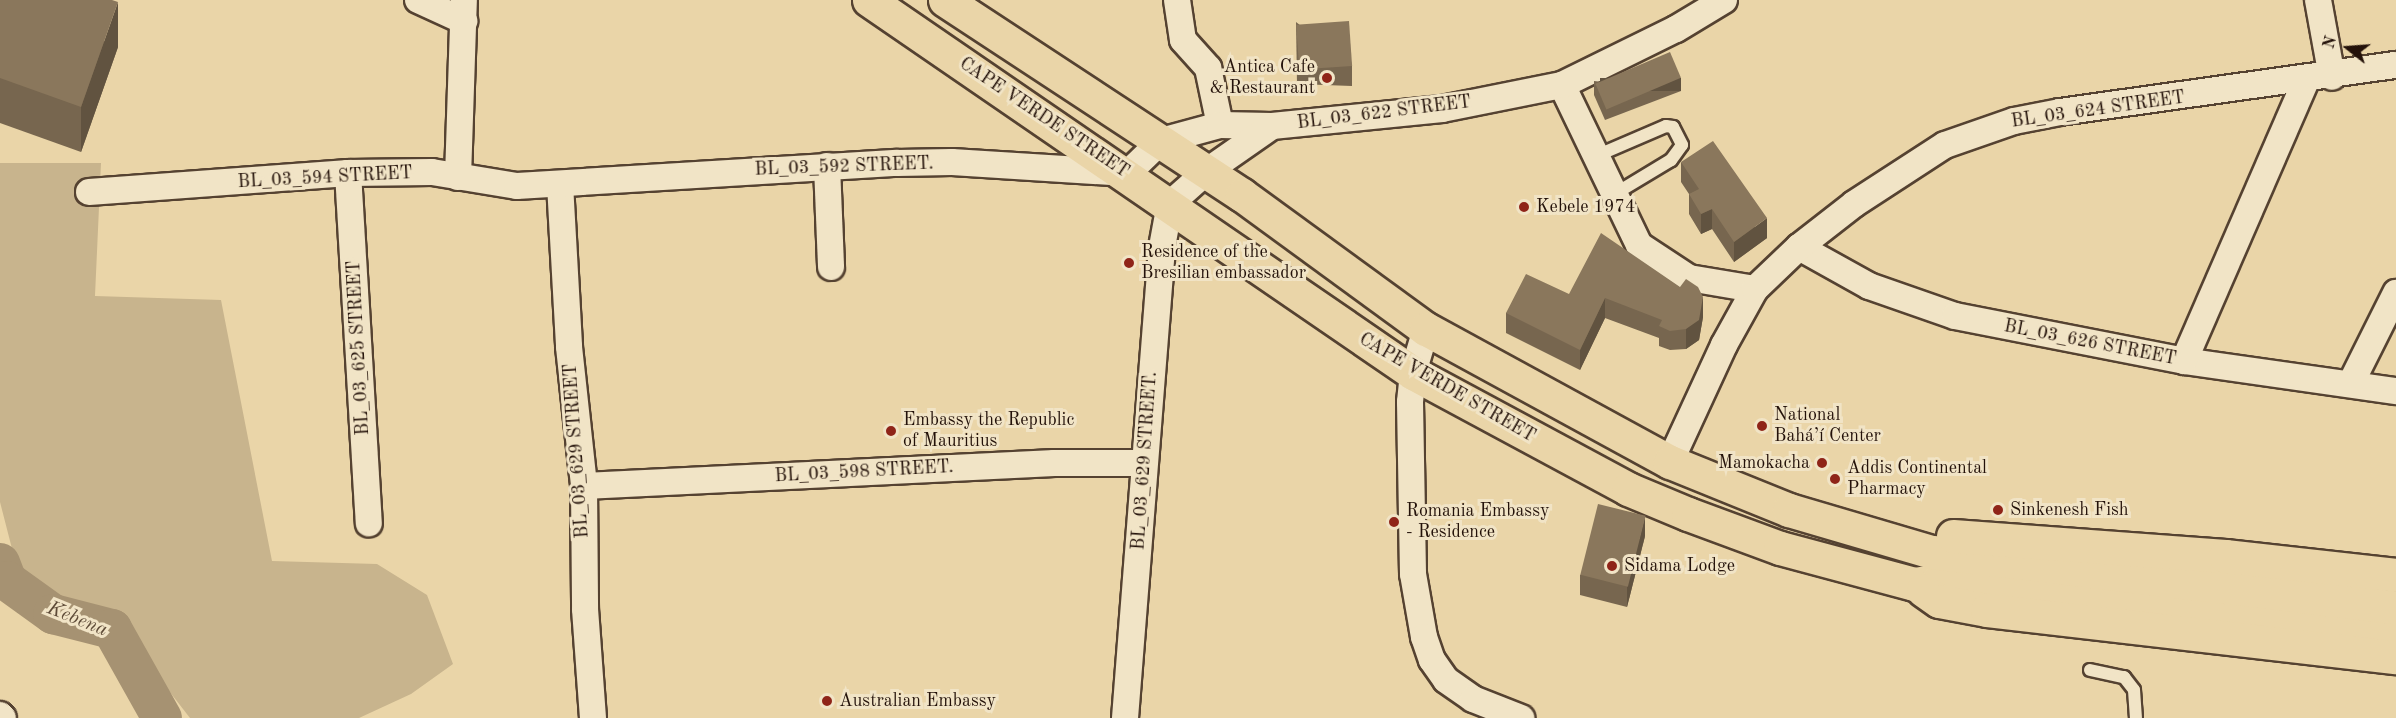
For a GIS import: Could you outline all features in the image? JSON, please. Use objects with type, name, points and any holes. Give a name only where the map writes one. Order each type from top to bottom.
[{"type":"main road","name":"CAPE VERDE STREET","points":[[869,0],[1128,173],[1413,373],[1628,489],[1668,506],[1780,548],[1914,584],[1957,582],[2396,631]]},
{"type":"main road","points":[[945,0],[1161,141],[1426,329],[1670,462],[1789,510],[1896,543],[1952,556],[2396,608]]},
{"type":"main road","points":[[1896,543],[1946,536],[2016,538],[2396,575]]},
{"type":"main road","points":[[1914,584],[1939,601],[1966,607],[2396,657]]},
{"type":"street","points":[[418,0],[464,11],[458,177]]},
{"type":"street","points":[[1177,0],[1183,40],[1208,68],[1220,125]]},
{"type":"street","name":"BL_03_622 STREET","points":[[1161,141],[1220,125],[1272,126],[1442,109],[1562,85],[1676,29],[1725,0]]},
{"type":"street","points":[[2318,0],[2332,77]]},
{"type":"street","name":"BL_03_624 STREET","points":[[1670,462],[1724,345],[1755,289],[1798,247],[1893,176],[1945,145],[1982,131],[2060,112],[2332,77],[2396,65]]},
{"type":"street","points":[[2184,361],[2306,80]]},
{"type":"street","points":[[1562,85],[1639,245],[1689,278],[1755,289]]},
{"type":"street","points":[[1170,204],[1206,172],[1272,126]]},
{"type":"street","points":[[1128,173],[1161,141]]},
{"type":"street","name":"BL_03_592 STREET.","points":[[560,184],[827,166],[952,162],[1128,173]]},
{"type":"street","points":[[827,166],[831,267]]},
{"type":"street","name":"BL_03_594 STREET","points":[[89,192],[348,173],[432,172],[493,184],[560,184]]},
{"type":"street","name":"BL_03_625 STREET","points":[[348,173],[369,523]]},
{"type":"street","name":"BL_03_629 STREET","points":[[560,184],[569,346],[584,486],[585,609],[592,718]]},
{"type":"street","name":"BL_03_629 STREET.","points":[[1125,718],[1162,247],[1170,204]]},
{"type":"street","name":"BL_03_626 STREET","points":[[1798,247],[1869,286],[1955,316],[2184,361],[2396,391]]},
{"type":"street","points":[[2351,383],[2396,293]]},
{"type":"street","points":[[1426,329],[1413,373],[1413,574],[1424,637],[1432,660],[1446,680],[1473,699],[1514,717]]},
{"type":"street","name":"BL_03_598 STREET.","points":[[584,486],[1054,463],[1144,463]]},
{"type":"lane","points":[[1596,156],[1666,126],[1672,128],[1682,145],[1671,160],[1613,195]]},
{"type":"lane","points":[[2091,670],[2124,677],[2134,690],[2136,718]]},
{"type":"shaded area","points":[[0,163],[101,163],[95,296],[221,300],[272,561],[377,564],[427,595],[453,664],[411,694],[359,718],[190,718],[114,620],[56,603],[18,572],[0,502]]},
{"type":"building","points":[[0,0],[112,0],[118,2],[81,107],[0,78]]},
{"type":"building","points":[[1349,21],[1352,66],[1299,70],[1296,25]]},
{"type":"building","points":[[1670,52],[1681,78],[1606,109],[1595,84]]},
{"type":"building","points":[[1713,141],[1767,218],[1734,242],[1712,209],[1701,214],[1689,194],[1699,189],[1681,162]]},
{"type":"building","points":[[1601,233],[1680,287],[1686,279],[1698,287],[1703,297],[1699,320],[1686,329],[1670,331],[1659,326],[1662,320],[1605,298],[1580,350],[1506,313],[1526,274],[1569,294]]},
{"type":"building","name":"Sidama Lodge","points":[[1598,504],[1646,516],[1628,587],[1580,575]]},
{"type":"waterway","name":"Kebena","points":[[0,563],[7,581],[53,614],[112,629],[162,718]]},
{"type":"place","name":"Antica Cafe & Restaurant","points":[[1327,78]]},
{"type":"place","name":"Kebele 1974","points":[[1524,207]]},
{"type":"place","name":"Residence of the Bresilian embassador","points":[[1129,263]]},
{"type":"place","name":"National Bahá’í Center","points":[[1762,426]]},
{"type":"place","name":"Embassy the Republic of Mauritius","points":[[891,431]]},
{"type":"place","name":"Mamokacha","points":[[1822,463]]},
{"type":"place","name":"Addis Continental Pharmacy","points":[[1835,479]]},
{"type":"place","name":"Sinkenesh Fish","points":[[1998,510]]},
{"type":"place","name":"Romania Embassy - Residence","points":[[1394,522]]},
{"type":"place","name":"Sidama Lodge","points":[[1612,566]]},
{"type":"place","name":"Australian Embassy","points":[[827,701]]}]
